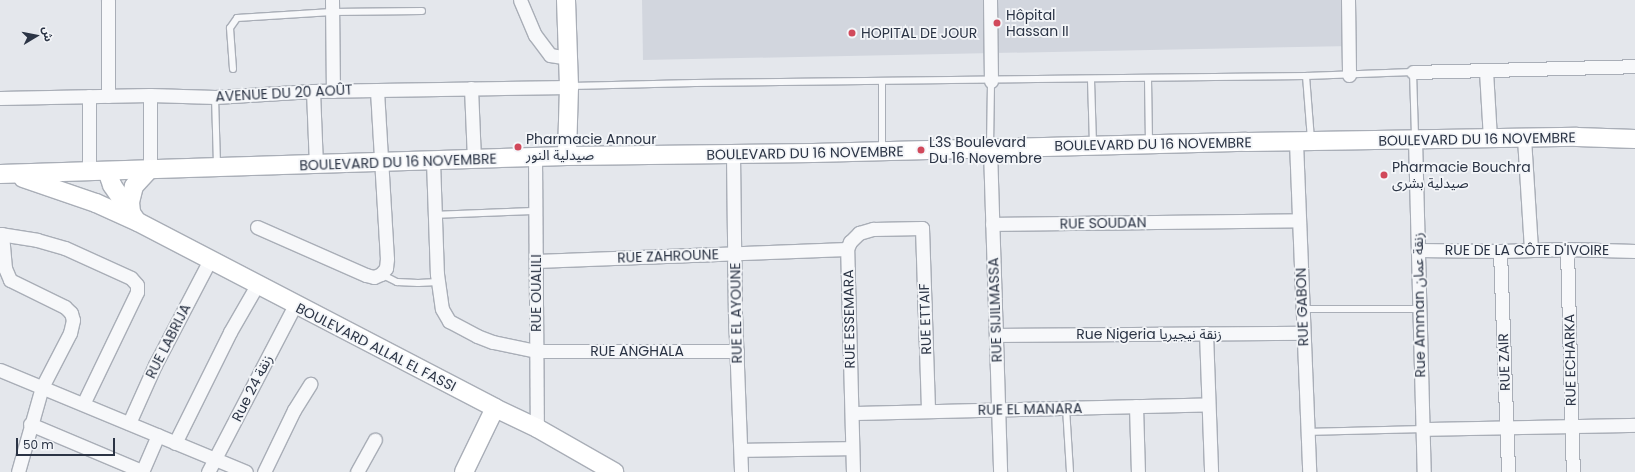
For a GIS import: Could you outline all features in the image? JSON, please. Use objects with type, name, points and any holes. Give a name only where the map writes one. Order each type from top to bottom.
[{"type":"street","points":[[108,0],[108,96]]},
{"type":"street","points":[[520,0],[535,35],[550,55],[568,58]]},
{"type":"street","points":[[566,0],[569,86],[567,156]]},
{"type":"street","points":[[990,0],[991,81]]},
{"type":"street","points":[[1348,0],[1349,75]]},
{"type":"street","points":[[332,6],[333,91]]},
{"type":"street","points":[[1413,72],[1635,66]]},
{"type":"street","points":[[1486,71],[1490,138]]},
{"type":"street","name":"AVENUE DU 20 AOÛT","points":[[0,98],[150,95],[215,97],[313,91],[569,86]]},
{"type":"street","points":[[471,88],[474,159]]},
{"type":"street","points":[[257,227],[366,275],[374,277],[382,274],[386,268],[387,259],[377,90]]},
{"type":"street","points":[[313,91],[316,165]]},
{"type":"street","points":[[134,217],[130,202],[134,186],[150,169],[150,95]]},
{"type":"street","points":[[89,96],[98,171],[91,189],[96,203]]},
{"type":"street","name":"BOULEVARD DU 16 NOVEMBRE","points":[[3,174],[567,156],[733,155],[1415,139],[1577,137],[1635,139]]},
{"type":"street","points":[[1524,138],[1531,250]]},
{"type":"street","name":"Rue Amman زنقة عمان","points":[[1415,139],[1424,472]]},
{"type":"street","name":"RUE GABON","points":[[1303,142],[1299,220],[1309,472]]},
{"type":"street","name":"RUE SIJILMASSA","points":[[990,149],[1000,472]]},
{"type":"street","name":"RUE EL AYOUNE","points":[[733,155],[741,472]]},
{"type":"street","name":"RUE OUALILI","points":[[535,157],[537,428]]},
{"type":"street","name":"RUE ANGHALA","points":[[433,161],[438,282],[442,309],[449,321],[492,342],[536,351],[737,351]]},
{"type":"street","name":"BOULEVARD ALLAL EL FASSI","points":[[98,171],[112,185],[134,217]]},
{"type":"street","name":"BOULEVARD ALLAL EL FASSI","points":[[3,174],[54,187],[134,217],[210,260],[295,305],[495,408],[537,428],[614,472]]},
{"type":"street","name":"RUE SOUDAN","points":[[992,224],[1299,220]]},
{"type":"street","name":"RUE ESSEMARA","points":[[853,472],[847,249],[854,236],[866,231],[922,228]]},
{"type":"street","name":"RUE ETTAIF","points":[[922,228],[928,411]]},
{"type":"street","points":[[18,472],[30,424],[42,387],[70,333],[73,320],[71,313],[65,307],[10,280],[5,268],[1,234],[37,240],[65,248],[131,278],[136,285],[137,292],[83,404]]},
{"type":"street","name":"RUE ZAHROUNE","points":[[536,262],[847,249]]},
{"type":"street","name":"RUE DE LA CÔTE D'IVOIRE","points":[[1418,250],[1500,251],[1567,249],[1635,251]]},
{"type":"street","name":"RUE ECHARKA","points":[[1567,249],[1573,472]]},
{"type":"street","name":"RUE ZAIR","points":[[1500,251],[1508,472]]},
{"type":"street","name":"RUE LABRIJA","points":[[129,423],[155,365],[210,260]]},
{"type":"street","points":[[175,443],[230,332],[257,285]]},
{"type":"street","name":"Rue 24 زنقة","points":[[208,472],[295,305]]},
{"type":"street","name":"Rue Nigeria زنقة نيجيريا","points":[[996,335],[1303,333]]},
{"type":"street","points":[[1206,334],[1210,472]]},
{"type":"street","points":[[0,370],[246,472]]},
{"type":"street","points":[[264,472],[294,410],[310,384]]},
{"type":"street","name":"RUE EL MANARA","points":[[852,413],[1208,404]]},
{"type":"street","points":[[1136,406],[1138,472]]},
{"type":"street","points":[[464,472],[495,408]]},
{"type":"street","points":[[30,424],[142,472],[158,435]]},
{"type":"street","points":[[1422,429],[1635,425]]},
{"type":"street","points":[[357,472],[375,440]]},
{"type":"street","points":[[741,450],[852,448]]},
{"type":"lane","points":[[233,69],[230,28],[237,18],[332,6],[422,11]]},
{"type":"lane","points":[[569,86],[695,83],[1091,80],[1349,75],[1413,72],[1415,139]]},
{"type":"lane","points":[[1303,142],[1306,76]]},
{"type":"lane","points":[[1148,79],[1149,145]]},
{"type":"lane","points":[[1091,80],[1093,146]]},
{"type":"lane","points":[[990,149],[991,81]]},
{"type":"lane","points":[[882,82],[882,151]]},
{"type":"lane","points":[[215,97],[216,168]]},
{"type":"lane","points":[[436,215],[536,211]]},
{"type":"lane","points":[[382,274],[397,282],[418,284],[438,282]]},
{"type":"lane","points":[[1302,308],[1420,309]]},
{"type":"lane","points":[[1066,408],[1070,472]]},
{"type":"lane","points":[[1307,432],[1422,429]]},
{"type":"shaded area","name":"Hôpital Hassan II","points":[[642,0],[1352,0],[1352,46],[643,60]]},
{"type":"place","name":"Hôpital Hassan II","points":[[997,23]]},
{"type":"place","name":"HOPITAL DE JOUR","points":[[852,33]]},
{"type":"place","name":"Pharmacie Annour صيدلية النور","points":[[518,147]]},
{"type":"place","name":"L3S Boulevard Du 16 Novembre","points":[[921,150]]},
{"type":"place","name":"Pharmacie Bouchra صيدلية بشرى","points":[[1384,175]]}]
